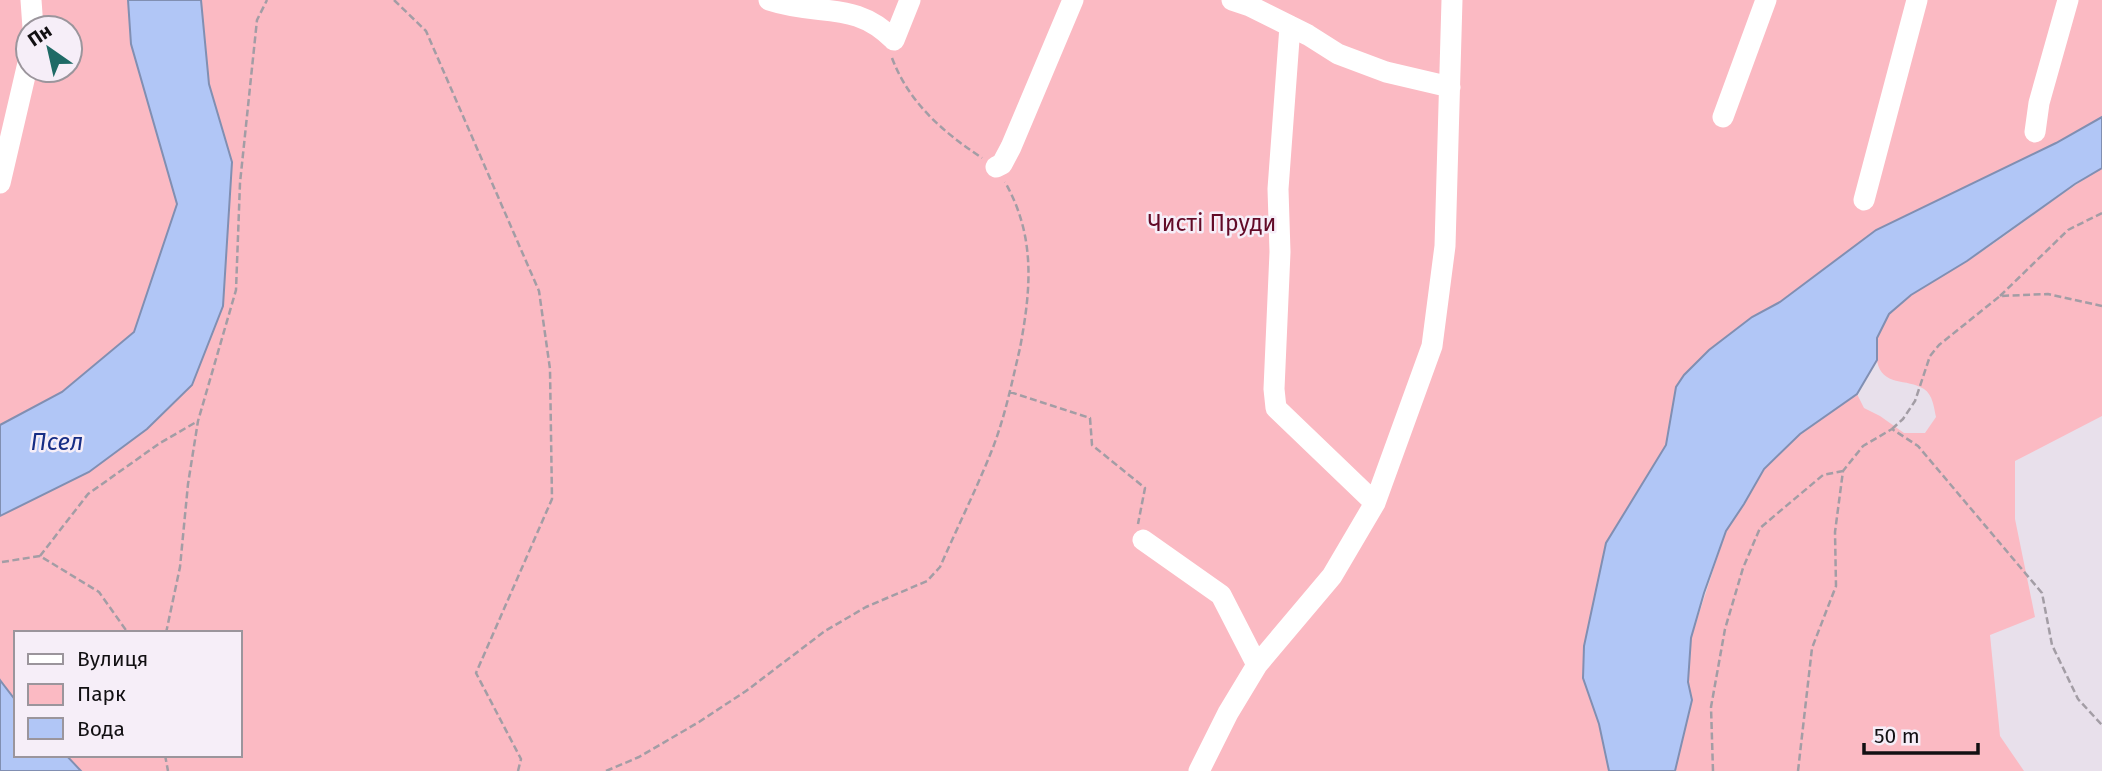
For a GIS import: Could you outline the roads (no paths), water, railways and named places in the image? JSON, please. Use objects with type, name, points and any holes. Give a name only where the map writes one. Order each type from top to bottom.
[{"type":"street","points":[[769,0],[782,4],[847,3],[866,11],[885,26],[894,40],[910,0]]},
{"type":"street","points":[[996,167],[1002,164],[1011,147],[1073,0]]},
{"type":"street","points":[[1232,0],[1308,34],[1338,54],[1385,72],[1450,87]]},
{"type":"street","points":[[1199,771],[1228,713],[1257,665],[1332,576],[1375,503],[1432,346],[1445,246],[1452,0]]},
{"type":"street","points":[[1723,117],[1766,0]]},
{"type":"street","points":[[1864,200],[1917,0]]},
{"type":"street","points":[[2035,132],[2039,103],[2068,0]]},
{"type":"street","points":[[1290,26],[1278,189],[1280,252],[1274,389],[1276,408],[1375,503]]},
{"type":"street","points":[[0,183],[23,84]]},
{"type":"street","points":[[1143,540],[1221,595],[1257,665]]},
{"type":"water","name":"Псел","points":[[128,0],[201,0],[209,84],[232,162],[223,306],[192,385],[147,429],[89,472],[0,516],[0,425],[62,392],[134,332],[177,204],[131,44]]},
{"type":"water","points":[[2102,117],[2102,168],[2075,184],[1967,261],[1911,295],[1889,314],[1877,338],[1877,360],[1857,394],[1800,434],[1764,469],[1726,531],[1704,593],[1691,638],[1688,682],[1692,700],[1675,771],[1609,771],[1599,724],[1583,678],[1584,646],[1606,543],[1666,445],[1676,387],[1684,375],[1709,350],[1752,317],[1780,302],[1876,230],[2056,143]]},
{"type":"water","points":[[0,680],[14,698],[14,757],[68,757],[81,771],[0,771]]},
{"type":"park label","name":"Чисті Пруди","points":[[1212,223]]}]
